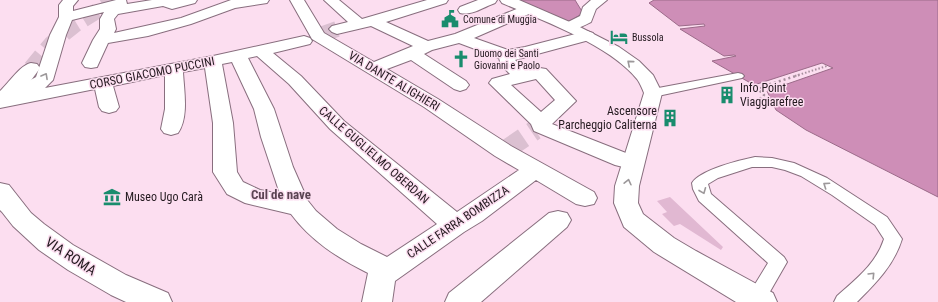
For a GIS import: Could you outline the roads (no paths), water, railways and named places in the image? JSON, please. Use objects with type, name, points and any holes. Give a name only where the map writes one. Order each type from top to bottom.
[{"type":"street","points":[[0,102],[34,88],[44,80],[58,35],[66,17],[66,5],[71,0]]},
{"type":"street","points":[[66,17],[105,9],[127,0]]},
{"type":"street","points":[[91,63],[101,40],[108,29],[107,19],[112,11],[165,1],[172,5],[190,0]]},
{"type":"street","points":[[101,40],[196,22],[232,4],[233,2],[262,0]]},
{"type":"street","name":"VIA DANTE ALIGHIERI","points":[[297,0],[313,36],[374,68],[432,103],[534,170],[585,198]]},
{"type":"street","points":[[331,0],[415,53],[460,85]]},
{"type":"street","name":"CORSO GIACOMO PUCCINI","points":[[0,102],[261,51],[366,22],[418,3],[441,0]]},
{"type":"street","points":[[465,10],[490,0]]},
{"type":"street","points":[[507,0],[566,24],[614,50],[641,72],[652,85],[653,93],[627,186],[626,203],[633,220],[664,245],[686,259],[759,300]]},
{"type":"street","points":[[566,24],[586,19],[590,7],[600,0]]},
{"type":"street","points":[[374,68],[460,38],[524,11]]},
{"type":"street","points":[[507,58],[587,36]]},
{"type":"street","points":[[460,38],[507,58],[522,76]]},
{"type":"street","name":"CALLE GUGLIELMO OBERDAN","points":[[261,51],[295,80],[337,125],[455,225]]},
{"type":"street","points":[[238,55],[262,103],[268,118],[272,140],[287,182],[299,207],[319,229],[348,249],[382,282]]},
{"type":"street","points":[[213,61],[223,123],[225,172],[235,188],[254,197],[299,207]]},
{"type":"street","points":[[0,102],[16,87],[31,68]]},
{"type":"street","points":[[171,129],[176,109],[174,69]]},
{"type":"street","points":[[539,127],[566,101],[540,73],[522,76],[498,83],[539,127],[623,160]]},
{"type":"street","points":[[103,82],[109,107]]},
{"type":"street","name":"CALLE FARRA BOMBIZZA","points":[[382,282],[455,225],[473,215],[534,170]]},
{"type":"street","name":"VIA ROMA","points":[[0,190],[9,206],[52,246],[89,269],[150,301]]},
{"type":"street","points":[[460,302],[558,220]]},
{"type":"lane","points":[[653,93],[738,76]]},
{"type":"lane","points":[[759,300],[778,262],[705,197],[700,183],[709,176],[754,162],[770,163],[787,167],[813,176],[881,221],[887,229],[893,239],[892,246],[887,255],[875,273],[844,302]]},
{"type":"tunnel","points":[[31,68],[51,44],[76,24],[115,0]]},
{"type":"tunnel","points":[[323,34],[337,29]]},
{"type":"tunnel","points":[[507,149],[535,130]]},
{"type":"place","name":"Comune di Muggia","points":[[450,19]]},
{"type":"place","name":"Bussola","points":[[619,37]]},
{"type":"place","name":"Duomo dei Santi Giovanni e Paolo","points":[[461,59]]},
{"type":"place","name":"Info Point Viaggiarefree","points":[[727,95]]},
{"type":"place","name":"Ascensore Parcheggio Caliterna","points":[[670,118]]},
{"type":"place","name":"Museo Ugo Carà","points":[[112,197]]},
{"type":"district","name":"Cul de nave","points":[[281,194]]}]
